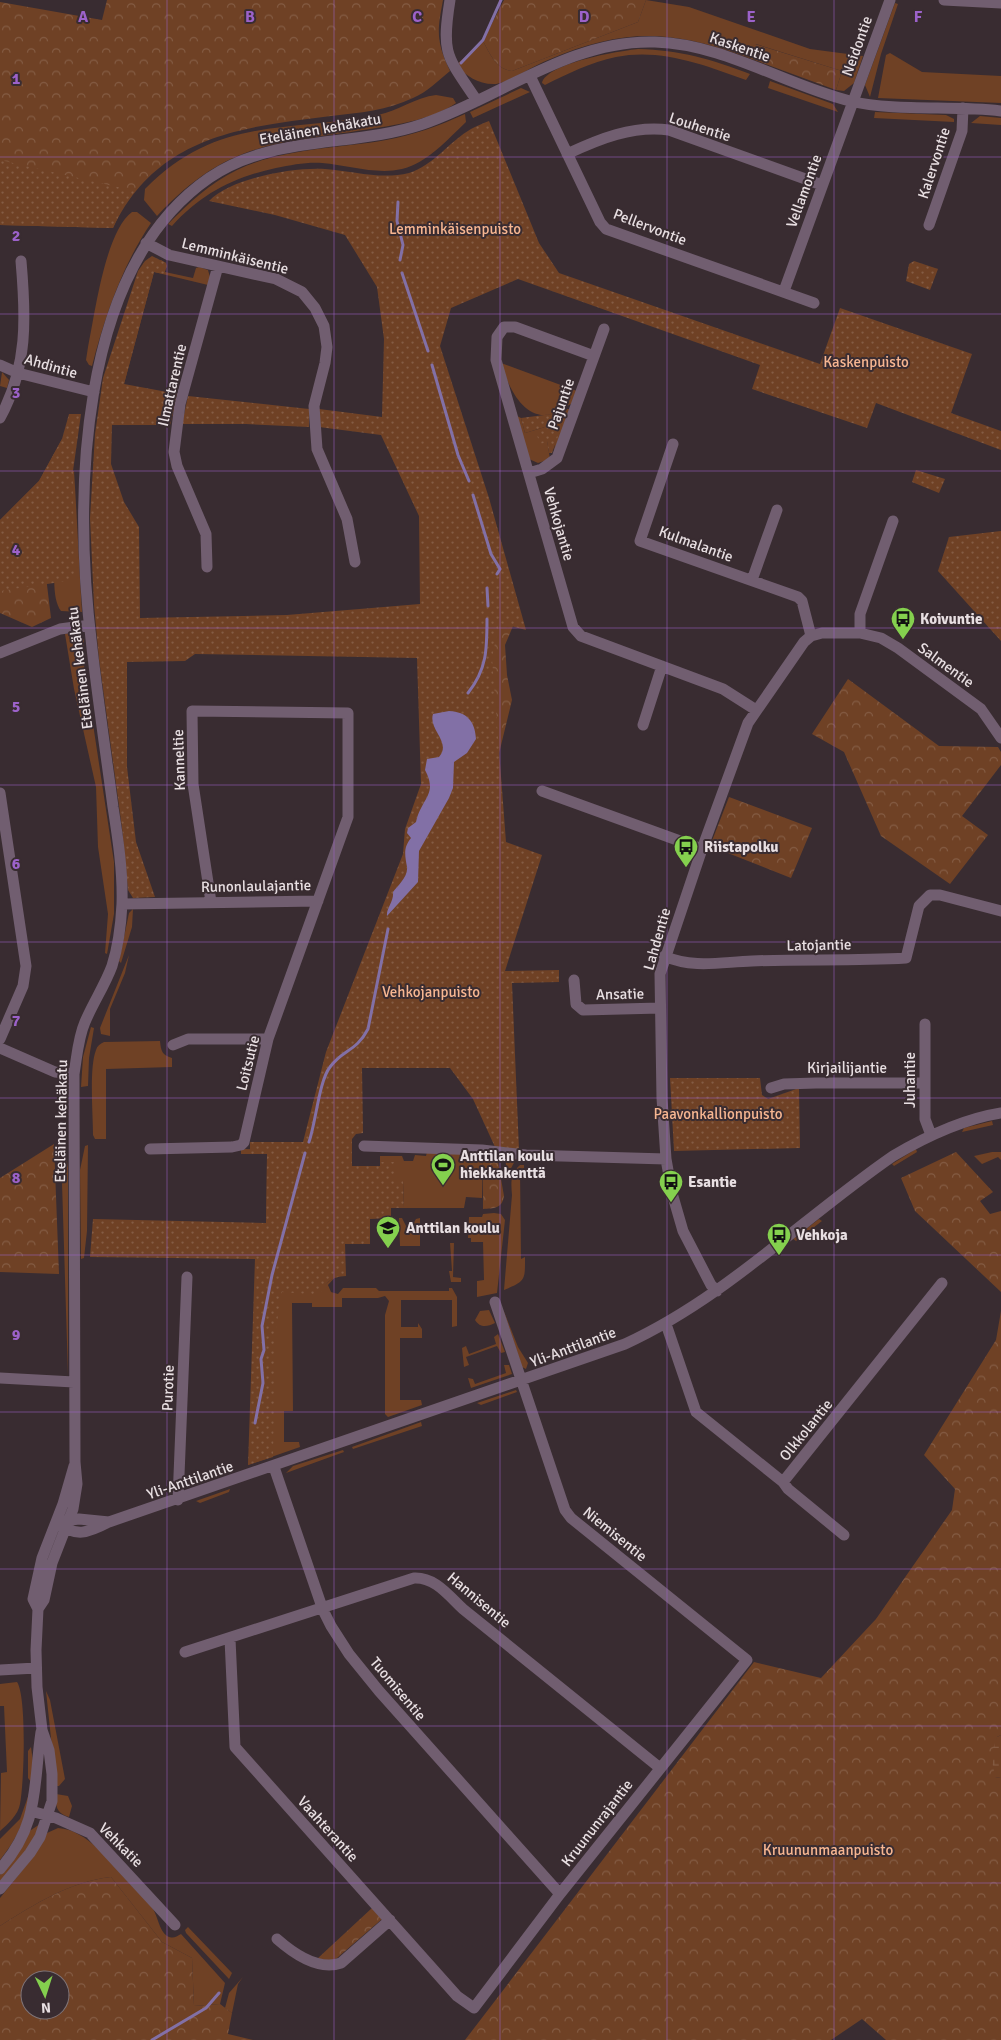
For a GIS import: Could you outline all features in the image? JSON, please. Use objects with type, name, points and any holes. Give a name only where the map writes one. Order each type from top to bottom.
[{"type":"street","points":[[450,0],[445,44],[447,54],[477,101]]},
{"type":"street","name":"Neidontie","points":[[852,102],[890,0]]},
{"type":"street","points":[[944,0],[1001,3]]},
{"type":"street","name":"Kaskentie","points":[[477,101],[592,50],[626,43],[656,42],[687,46],[720,55],[852,102],[1001,110]]},
{"type":"street","name":"Pellervontie","points":[[530,76],[600,222],[606,228],[814,303]]},
{"type":"street","name":"Eteläinen kehäkatu","points":[[38,1609],[44,1600],[52,1562],[68,1525],[77,1484],[74,1382],[74,1074],[84,1025],[111,966],[118,938],[122,904],[119,850],[90,625],[84,512],[84,468],[94,392],[115,312],[146,243],[173,210],[191,191],[238,162],[266,152],[295,145],[389,133],[422,124],[477,101]]},
{"type":"street","name":"Vellamontie","points":[[784,291],[852,102]]},
{"type":"street","name":"Kalervontie","points":[[929,226],[962,131],[963,108]]},
{"type":"street","name":"Louhentie","points":[[567,154],[609,136],[656,128],[669,130],[822,185]]},
{"type":"street","name":"Lemminkäisentie","points":[[146,243],[169,255],[276,279],[290,284],[302,292],[315,308],[324,326],[327,347],[325,363],[315,394],[315,433],[322,464],[347,519],[355,562]]},
{"type":"street","points":[[0,418],[18,373],[25,312],[21,261]]},
{"type":"street","name":"Ilmattarentie","points":[[207,567],[206,534],[177,466],[174,452],[180,404],[218,266]]},
{"type":"street","name":"Vehkojantie","points":[[594,356],[516,327],[504,327],[497,337],[496,360],[576,632],[581,636],[723,689],[756,710]]},
{"type":"street","name":"Pajuntie","points":[[529,473],[542,468],[557,458],[604,329]]},
{"type":"street","name":"Ahdintie","points":[[0,365],[18,373],[94,392]]},
{"type":"street","name":"Kulmalantie","points":[[673,444],[640,541],[798,597],[802,601],[808,639]]},
{"type":"street","points":[[752,580],[777,510]]},
{"type":"street","points":[[860,634],[860,614],[893,521]]},
{"type":"street","points":[[0,653],[60,628],[90,625]]},
{"type":"street","name":"Salmentie","points":[[808,639],[822,633],[860,634],[881,638],[898,648],[997,722],[1001,738]]},
{"type":"street","name":"Lahdentie","points":[[717,1291],[711,1285],[683,1231],[672,1193],[666,1159],[660,974],[664,956],[748,723],[808,639]]},
{"type":"street","points":[[644,725],[662,666]]},
{"type":"street","name":"Kanneltie","points":[[211,902],[193,784],[192,712],[348,713]]},
{"type":"street","name":"Runonlaulajantie","points":[[122,904],[318,901],[348,817],[348,713]]},
{"type":"street","points":[[542,791],[702,849]]},
{"type":"street","points":[[0,793],[26,966],[23,986],[0,1039]]},
{"type":"street","name":"Latojantie","points":[[664,956],[684,963],[716,965],[749,961],[906,958],[919,906],[930,895],[940,895],[1001,911]]},
{"type":"street","name":"Loitsutie","points":[[150,1149],[240,1146],[244,1142],[268,1038],[318,901]]},
{"type":"street","name":"Ansatie","points":[[574,980],[576,1004],[583,1010],[660,1008]]},
{"type":"street","name":"Juhantie","points":[[925,1024],[925,1119],[931,1135]]},
{"type":"street","points":[[173,1045],[188,1040],[268,1038]]},
{"type":"street","points":[[0,1048],[55,1072],[74,1074]]},
{"type":"street","name":"Kirjailijantie","points":[[771,1088],[784,1084],[800,1083],[924,1083]]},
{"type":"street","name":"Yli-Anttilantie","points":[[68,1525],[86,1532],[109,1522],[274,1467],[626,1344],[666,1324],[717,1291],[876,1168],[931,1135],[968,1121],[1001,1112]]},
{"type":"street","points":[[364,1146],[482,1150],[526,1155],[666,1159]]},
{"type":"street","name":"Purotie","points":[[178,1500],[187,1277]]},
{"type":"street","name":"Olkkolantie","points":[[666,1324],[696,1412],[783,1482],[942,1283]]},
{"type":"street","name":"Niemisentie","points":[[494,1302],[566,1510],[571,1518],[747,1660]]},
{"type":"street","points":[[0,1378],[74,1382]]},
{"type":"street","name":"Eteläinen kehäkatu","points":[[0,1869],[15,1853],[36,1792],[42,1730],[36,1668],[38,1609],[34,1599],[36,1580],[47,1540],[56,1522],[75,1462]]},
{"type":"street","name":"Tuomisentie","points":[[274,1467],[323,1610],[349,1654],[379,1691],[560,1894]]},
{"type":"street","points":[[783,1482],[788,1489],[844,1535]]},
{"type":"street","points":[[56,1522],[68,1525]]},
{"type":"street","name":"Hannisentie","points":[[185,1652],[323,1610],[414,1578],[423,1578],[434,1582],[463,1608],[660,1768]]},
{"type":"street","name":"Vaahterantie","points":[[230,1639],[234,1747],[457,1996],[474,2008]]},
{"type":"street","name":"Kruununrajantie","points":[[474,2008],[560,1894],[747,1660]]},
{"type":"street","points":[[0,1670],[36,1668]]},
{"type":"street","name":"Eteläinen kehäkatu","points":[[0,1889],[30,1854],[48,1816],[52,1801],[52,1774],[49,1750],[42,1730]]},
{"type":"street","name":"Vehkatie","points":[[31,1811],[48,1816],[90,1834],[175,1925]]},
{"type":"street","points":[[277,1939],[302,1958],[332,1966],[341,1963],[390,1920]]},
{"type":"green space","points":[[107,0],[443,0],[439,36],[442,52],[450,71],[423,93],[394,105],[363,112],[265,125],[234,132],[205,142],[178,155],[153,173],[131,197],[113,228],[0,225],[0,2],[102,20]]},
{"type":"green space","points":[[504,0],[646,0],[638,22],[512,71],[506,70],[498,64],[483,41]]},
{"type":"green space","points":[[646,0],[689,7],[810,49],[863,56],[854,83],[844,91],[836,90],[842,71],[756,44],[741,55],[690,40],[667,37],[644,36],[599,42],[548,60],[502,83],[496,84],[484,83],[473,79],[456,65],[483,41],[498,64],[506,70],[512,71],[638,22]]},
{"type":"green space","points":[[895,3],[898,4],[881,54],[870,97],[865,85]]},
{"type":"green space","points":[[755,44],[842,71],[836,90],[741,55]]},
{"type":"green space","points":[[638,49],[668,51],[695,56],[750,74],[746,80],[698,64],[666,56],[633,55],[597,62],[545,85],[542,83],[547,76],[570,64],[601,55]]},
{"type":"green space","points":[[890,53],[922,72],[1001,76],[1001,103],[878,98],[886,55]]},
{"type":"green space","points":[[770,81],[833,104],[838,112],[768,88]]},
{"type":"green space","points":[[521,88],[530,92],[473,118],[470,112]]},
{"type":"green space","points":[[436,95],[453,98],[456,103],[438,113],[407,122],[284,142],[233,158],[183,190],[157,216],[144,200],[145,189],[172,165],[199,149],[227,138],[255,131],[378,115],[421,98]]},
{"type":"green space","points":[[875,112],[946,115],[954,119],[954,122],[874,118]]},
{"type":"green space","points":[[465,114],[466,122],[452,136],[420,162],[411,166],[392,171],[316,163],[276,168],[246,176],[219,188],[195,205],[172,226],[168,224],[209,187],[227,175],[255,163],[291,153],[396,138],[426,130]]},
{"type":"green space","points":[[980,116],[1001,118],[1001,125],[971,123]]},
{"type":"green space","points":[[489,121],[539,243],[559,273],[820,364],[840,308],[972,354],[951,413],[1001,431],[1001,450],[876,403],[867,428],[752,389],[760,365],[518,279],[451,308],[440,346],[489,498],[526,630],[499,623],[492,658],[506,842],[542,855],[505,971],[559,970],[559,982],[512,983],[519,1150],[495,1147],[473,1099],[450,1068],[362,1068],[363,1133],[356,1134],[352,1139],[352,1166],[380,1166],[380,1162],[395,1162],[395,1180],[403,1180],[404,1208],[391,1208],[391,1218],[370,1219],[370,1244],[345,1244],[346,1276],[329,1281],[320,1295],[282,1292],[276,1328],[273,1457],[248,1465],[255,1259],[90,1257],[93,1219],[266,1223],[267,1154],[250,1154],[250,1142],[303,1142],[326,1052],[403,854],[405,829],[421,784],[417,658],[195,654],[185,661],[127,662],[127,767],[136,842],[155,897],[133,898],[128,890],[94,605],[90,518],[95,434],[103,378],[138,271],[145,261],[152,256],[166,263],[167,266],[164,274],[154,272],[124,384],[178,394],[170,425],[112,425],[111,464],[124,502],[139,527],[140,618],[287,615],[420,604],[419,516],[381,435],[319,427],[319,409],[382,417],[384,339],[377,287],[345,235],[275,215],[209,201],[232,186],[247,180],[280,172],[325,169],[388,176],[409,173],[426,165],[463,134]]},
{"type":"green space","points":[[0,160],[135,191],[122,209],[113,228],[0,225]]},
{"type":"green space","points":[[132,212],[137,212],[151,223],[131,256],[115,292],[92,366],[86,360],[102,275],[115,237],[123,222]]},
{"type":"green space","points":[[161,260],[166,263],[165,272],[193,278],[196,268],[199,267],[208,270],[210,277],[208,285],[154,272],[124,384],[134,395],[117,380],[155,263]]},
{"type":"green space","points":[[914,261],[938,269],[930,290],[906,281],[909,264]]},
{"type":"green space","points":[[501,363],[577,391],[573,403],[552,414],[542,415],[533,412],[525,407],[512,390]]},
{"type":"green space","points":[[2,372],[9,380],[7,388],[0,386]]},
{"type":"green space","points":[[188,396],[309,409],[309,427],[246,424],[182,424]]},
{"type":"green space","points":[[567,409],[570,409],[553,456],[557,433],[562,425],[557,421],[560,415]]},
{"type":"green space","points":[[69,414],[81,414],[73,471],[74,580],[0,591],[0,520],[39,481],[62,439]]},
{"type":"green space","points":[[552,414],[562,425],[552,453],[549,453],[547,441],[541,444],[537,436],[545,427],[525,433],[521,418]]},
{"type":"green space","points":[[517,416],[521,418],[525,433],[545,427],[550,459],[538,463],[529,459]]},
{"type":"green space","points":[[62,439],[44,560],[51,618],[32,627],[0,613],[0,520],[39,481]]},
{"type":"green space","points":[[916,470],[945,479],[939,493],[912,482]]},
{"type":"green space","points":[[72,471],[74,471],[82,612],[61,611],[56,599],[54,583],[61,522]]},
{"type":"green space","points":[[1001,531],[1001,641],[938,571],[949,537]]},
{"type":"green space","points":[[475,613],[513,626],[505,645],[507,675],[512,700],[495,770]]},
{"type":"green space","points":[[78,633],[84,640],[84,665],[114,862],[114,914],[107,954],[105,953],[108,914],[98,847],[96,787],[74,689],[65,634]]},
{"type":"green space","points":[[848,679],[939,746],[998,747],[1001,752],[1001,765],[962,816],[988,835],[950,884],[881,836],[844,752],[812,734]]},
{"type":"green space","points":[[729,797],[812,828],[791,878],[710,846]]},
{"type":"green space","points":[[133,909],[132,927],[121,963],[119,961],[129,913]]},
{"type":"green space","points":[[129,955],[125,973],[110,1009],[110,1036],[101,1034],[100,1028]]},
{"type":"green space","points":[[91,1027],[94,1028],[89,1058],[88,1086],[81,1087],[83,1057]]},
{"type":"green space","points":[[160,1041],[163,1052],[172,1058],[172,1067],[106,1069],[106,1139],[95,1139],[93,1135],[92,1079],[97,1047],[104,1042]]},
{"type":"green space","name":"Paavonkallionpuisto","points":[[670,1078],[760,1078],[762,1095],[768,1099],[799,1088],[800,1148],[674,1151]]},
{"type":"green space","points":[[992,1121],[993,1125],[962,1132],[964,1128]]},
{"type":"green space","points":[[54,1144],[59,1274],[0,1272],[0,1178]]},
{"type":"green space","points":[[88,1145],[87,1231],[84,1258],[81,1259],[80,1170],[85,1146]]},
{"type":"green space","points":[[63,1147],[68,1166],[68,1375],[61,1151]]},
{"type":"green space","points":[[916,1149],[917,1152],[894,1166],[892,1164]]},
{"type":"green space","points":[[241,1150],[352,1151],[352,1166],[369,1166],[324,1285],[336,1276],[328,1285],[331,1292],[338,1294],[343,1288],[376,1288],[379,1291],[449,1291],[449,1288],[452,1288],[457,1297],[457,1326],[452,1327],[452,1300],[401,1300],[401,1327],[418,1327],[418,1323],[422,1329],[422,1338],[400,1338],[400,1400],[421,1400],[422,1405],[388,1417],[385,1414],[385,1315],[389,1301],[385,1296],[378,1298],[342,1298],[342,1307],[312,1307],[312,1303],[292,1303],[293,1411],[284,1411],[284,1442],[299,1442],[300,1447],[248,1465],[266,1285],[267,1154],[241,1154]]},
{"type":"green space","name":"Anttilan koulu hiekkakenttä","points":[[427,1152],[483,1155],[482,1198],[466,1197],[464,1208],[404,1208],[403,1181],[395,1181],[395,1162],[380,1162],[380,1156],[402,1156],[404,1161],[413,1161],[415,1155],[426,1156]]},
{"type":"green space","points":[[956,1152],[993,1192],[980,1201],[990,1214],[1001,1211],[1001,1292],[915,1211],[901,1178]]},
{"type":"green space","points":[[1001,1152],[1001,1160],[998,1157],[982,1164],[974,1156]]},
{"type":"green space","points":[[483,1155],[497,1156],[504,1196],[499,1206],[494,1208],[483,1209]]},
{"type":"green space","points":[[505,1158],[516,1159],[509,1172],[507,1172]]},
{"type":"green space","points":[[520,1165],[524,1165],[524,1169],[520,1169],[521,1259],[525,1257],[525,1271],[520,1282],[504,1290],[512,1179],[514,1172]]},
{"type":"green space","points":[[483,1214],[501,1214],[505,1220],[497,1293],[477,1297],[477,1281],[484,1280],[483,1242],[471,1242],[471,1238],[468,1238],[469,1217],[482,1217]]},
{"type":"green space","points":[[399,1218],[402,1218],[406,1226],[413,1224],[416,1219],[420,1218],[420,1246],[400,1246]]},
{"type":"green space","points":[[819,1219],[822,1221],[796,1241],[793,1239]]},
{"type":"green space","points":[[450,1243],[454,1243],[453,1277],[461,1278],[461,1282],[451,1282],[449,1271],[452,1271]]},
{"type":"green space","points":[[503,1309],[518,1347],[528,1363],[526,1369],[522,1367]]},
{"type":"green space","points":[[489,1310],[495,1323],[481,1326],[475,1320],[480,1311]]},
{"type":"green space","name":"Kruununmaanpuisto","points":[[1001,1311],[1001,1735],[997,1737],[995,1777],[1001,1778],[1001,2040],[886,2040],[862,2019],[831,2040],[465,2040],[754,1662],[821,1678],[876,1619],[952,1510],[955,1489],[924,1455],[996,1340]]},
{"type":"green space","points":[[498,1334],[505,1352],[501,1353],[497,1346],[466,1357],[469,1365],[464,1367],[462,1348],[466,1346],[469,1354],[496,1344],[494,1337]]},
{"type":"green space","points":[[504,1365],[509,1365],[512,1374],[471,1388],[468,1378],[473,1379],[475,1384],[506,1373]]},
{"type":"green space","points":[[516,1390],[517,1392],[481,1405],[477,1403]]},
{"type":"green space","points":[[421,1422],[422,1426],[353,1449],[352,1447]]},
{"type":"green space","points":[[343,1450],[344,1452],[286,1473],[293,1466]]},
{"type":"green space","points":[[230,1489],[229,1492],[200,1503],[196,1501]]},
{"type":"green space","points":[[17,1682],[20,1691],[23,1722],[20,1804],[15,1816],[0,1831],[1,1773],[7,1772],[4,1706],[0,1706],[0,1684]]},
{"type":"green space","points":[[46,1691],[50,1700],[65,1779],[59,1786],[56,1786]]},
{"type":"green space","points":[[1001,1735],[1001,1778],[995,1777],[991,1755],[997,1737]]},
{"type":"green space","points":[[31,1747],[34,1769],[31,1782],[28,1778],[28,1751]]},
{"type":"green space","points":[[30,1791],[24,1819],[0,1860],[0,1839],[20,1819]]},
{"type":"green space","points":[[56,1794],[68,1796],[72,1806],[69,1817],[59,1811],[56,1803]]},
{"type":"green space","points":[[40,1824],[32,1843],[0,1883],[0,1875],[15,1856],[28,1832]]},
{"type":"green space","points":[[58,1828],[69,1830],[79,1835],[107,1857],[151,1906],[162,1930],[167,1936],[174,1937],[181,1934],[225,1983],[220,2004],[194,2006],[192,1958],[162,1942],[111,1877],[81,1883],[53,1895],[0,1926],[0,1898],[28,1863],[47,1833]]},
{"type":"green space","points":[[111,1877],[162,1942],[192,1958],[194,2006],[220,2004],[232,2013],[228,2034],[253,2040],[0,2040],[0,1926],[53,1895],[81,1883]]},
{"type":"green space","points":[[372,1908],[382,1919],[337,1958],[331,1961],[317,1959]]},
{"type":"green space","points":[[188,1927],[232,1973],[229,1979],[186,1933],[185,1930]]},
{"type":"green space","points":[[243,1977],[238,1984],[232,2013],[225,2008],[229,1993]]},
{"type":"shaded area","points":[[449,711],[461,713],[472,722],[476,739],[467,753],[454,762],[453,788],[419,851],[418,882],[387,916],[393,892],[407,871],[405,852],[411,838],[407,833],[408,828],[416,822],[428,796],[430,785],[425,770],[427,759],[439,757],[442,752],[443,746],[432,720],[433,714]]},
{"type":"waterway","points":[[461,63],[483,40],[501,0]]},
{"type":"waterway","points":[[398,202],[397,221],[403,245],[400,260]]},
{"type":"waterway","points":[[402,273],[428,351]]},
{"type":"waterway","points":[[432,365],[458,455],[469,481]]},
{"type":"waterway","points":[[473,495],[491,554],[500,569],[497,574]]},
{"type":"waterway","points":[[487,588],[488,606]]},
{"type":"waterway","points":[[468,693],[479,676],[485,658],[487,619]]},
{"type":"waterway","points":[[309,1142],[326,1073],[335,1061],[359,1042],[368,1029],[388,929]]},
{"type":"waterway","points":[[255,1423],[263,1383],[261,1359],[264,1350],[262,1326],[272,1275],[305,1153]]},
{"type":"waterway","points":[[152,2040],[206,2008],[219,1993]]},
{"type":"place","name":"Koivuntie","points":[[903,640]]},
{"type":"place","name":"Riistapolku","points":[[686,868]]},
{"type":"place","name":"Anttilan koulu hiekkakenttä","points":[[443,1186]]},
{"type":"place","name":"Esantie","points":[[671,1203]]},
{"type":"place","name":"Anttilan koulu","points":[[388,1249]]},
{"type":"place","name":"Vehkoja","points":[[779,1256]]},
{"type":"park label","name":"Lemminkäisenpuisto","points":[[455,229]]},
{"type":"park label","name":"Kaskenpuisto","points":[[866,362]]},
{"type":"park label","name":"Vehkojanpuisto","points":[[431,992]]}]
